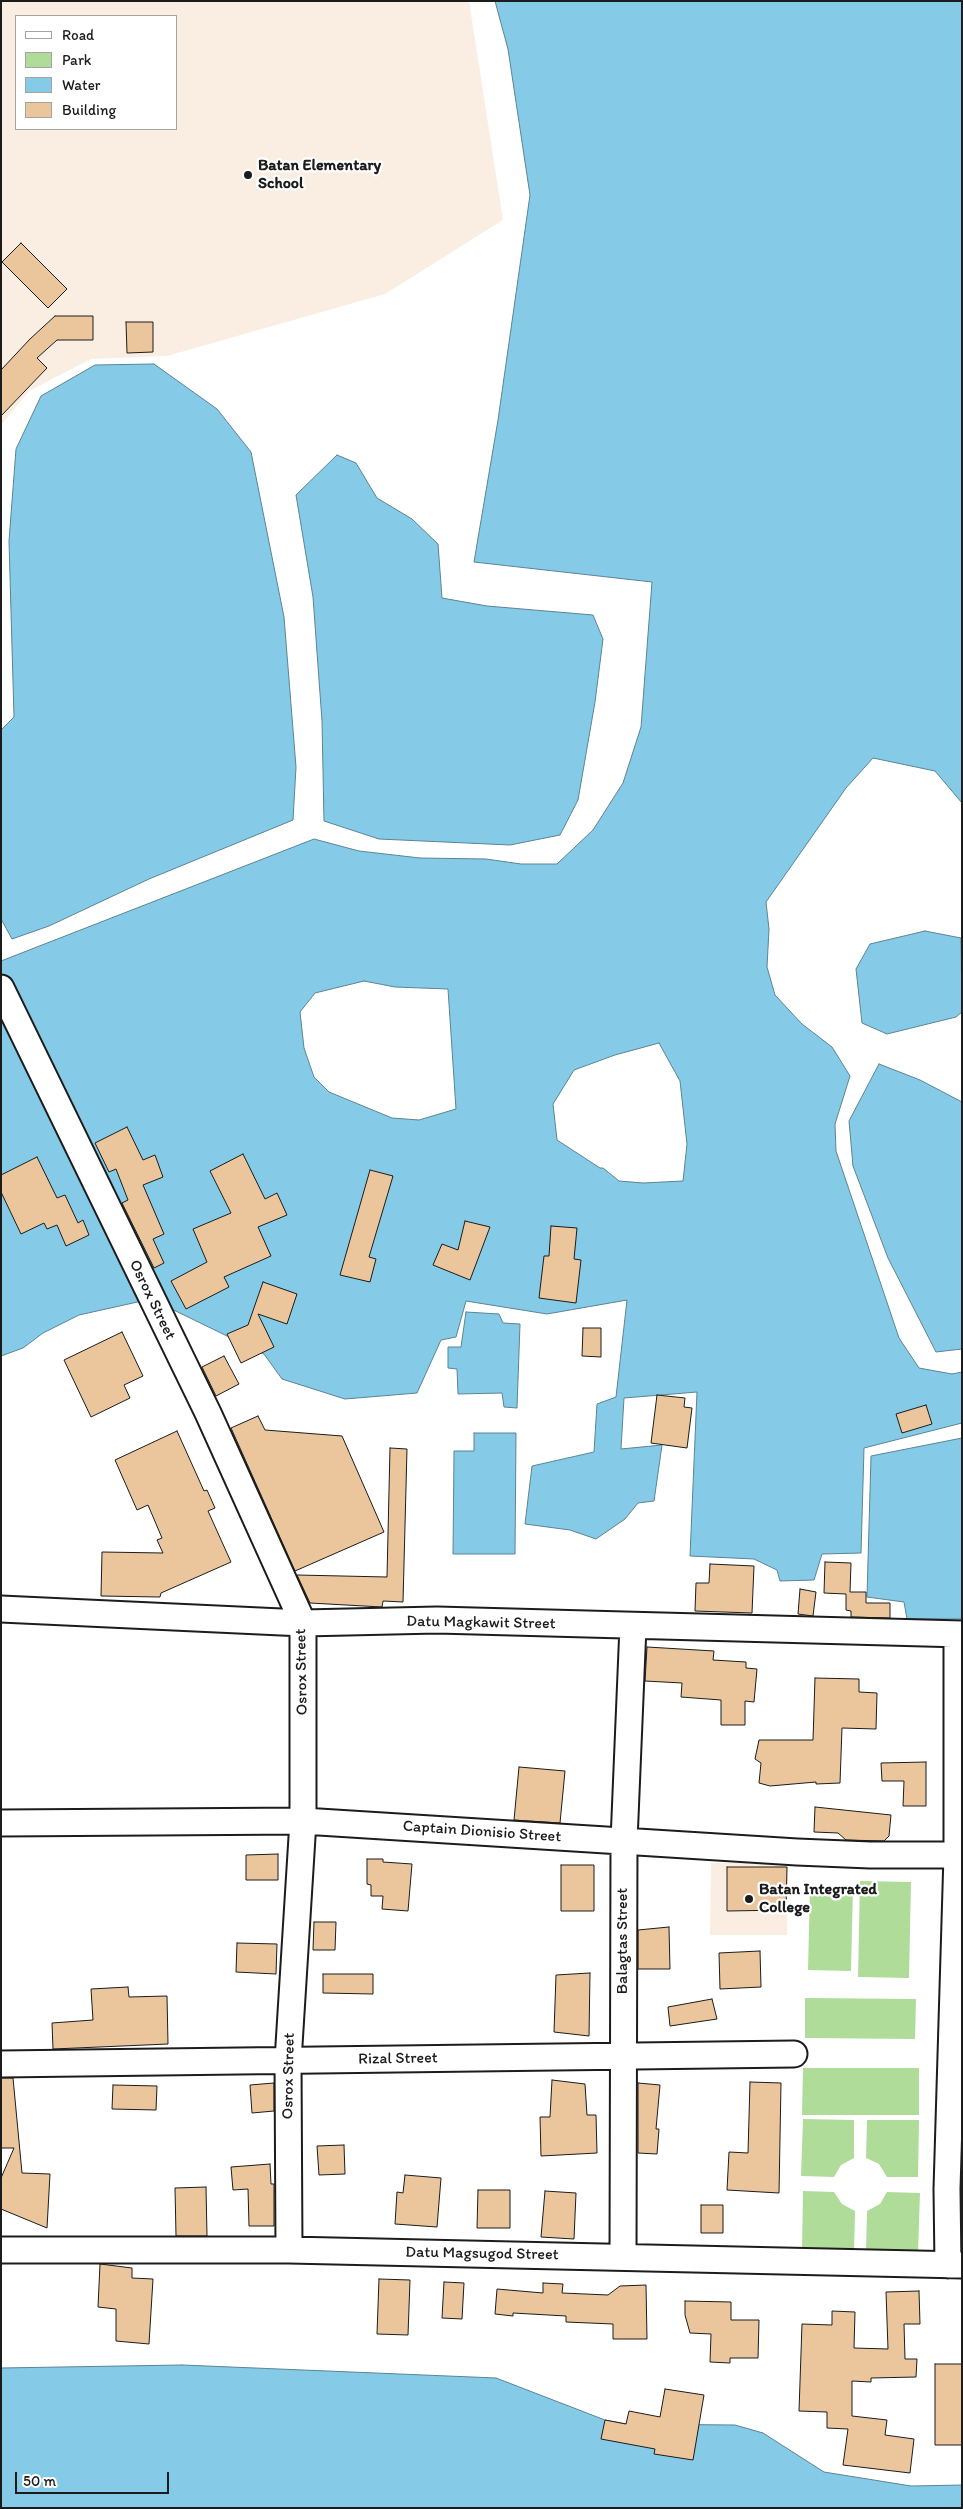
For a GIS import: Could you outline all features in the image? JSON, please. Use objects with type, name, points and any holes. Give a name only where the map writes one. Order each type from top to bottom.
[{"type":"street","name":"Osrox Street","points":[[1,988],[208,1413],[303,1623],[303,1821],[288,2061],[289,2250]]},
{"type":"street","name":"Datu Magkawit Street","points":[[1,1609],[303,1623],[437,1620],[959,1634]]},
{"type":"street","name":"Balagtas Street","points":[[623,2256],[624,1841],[633,1626]]},
{"type":"street","points":[[955,2265],[947,2189],[959,1855],[959,1634]]},
{"type":"street","name":"Captain Dionisio Street","points":[[1,1824],[303,1821],[870,1855],[959,1855]]},
{"type":"street","name":"Rizal Street","points":[[1,2064],[794,2054]]},
{"type":"street","name":"Datu Magsugod Street","points":[[1,2250],[289,2250],[623,2256],[955,2265]]},
{"type":"shaded area","name":"Batan Elementary School","points":[[1,1],[469,1],[503,220],[385,294],[167,356],[91,359],[29,391],[1,425]]},
{"type":"shaded area","name":"Batan Integrated College","points":[[711,1863],[788,1863],[787,1935],[710,1935]]},
{"type":"green space","points":[[860,1881],[911,1882],[909,1978],[858,1977]]},
{"type":"green space","points":[[810,1886],[853,1887],[851,1971],[808,1970]]},
{"type":"green space","points":[[805,1998],[916,1999],[915,2039],[805,2038]]},
{"type":"green space","points":[[803,2068],[919,2068],[919,2115],[802,2115]]},
{"type":"green space","points":[[803,2119],[854,2120],[854,2158],[841,2165],[834,2177],[801,2176]]},
{"type":"green space","points":[[867,2120],[919,2120],[918,2177],[887,2177],[879,2164],[866,2158]]},
{"type":"green space","points":[[803,2191],[834,2192],[842,2204],[855,2211],[854,2252],[802,2251]]},
{"type":"green space","points":[[887,2192],[920,2193],[918,2253],[866,2252],[867,2211],[880,2204]]},
{"type":"water","points":[[495,1],[962,1],[962,803],[935,771],[873,758],[846,788],[766,902],[769,929],[767,967],[775,995],[802,1024],[832,1047],[850,1076],[835,1124],[836,1151],[899,1338],[919,1368],[952,1374],[962,1372],[962,1423],[864,1448],[861,1553],[822,1554],[814,1580],[780,1581],[777,1570],[754,1559],[690,1556],[697,1392],[624,1398],[621,1449],[662,1445],[654,1501],[638,1503],[625,1519],[596,1539],[570,1530],[525,1524],[532,1466],[594,1452],[597,1404],[616,1397],[627,1300],[547,1314],[466,1301],[456,1337],[441,1340],[417,1393],[345,1399],[282,1379],[264,1354],[151,1299],[79,1315],[43,1333],[23,1348],[1,1356],[1,961],[314,839],[359,851],[420,858],[486,859],[521,864],[557,864],[593,830],[623,783],[641,727],[652,582],[474,562],[498,420],[530,195],[508,49]],"holes":[[[364,981],[395,987],[448,989],[456,1109],[419,1120],[392,1118],[329,1092],[314,1077],[304,1048],[300,1012],[315,993]],[[659,1043],[680,1081],[687,1144],[683,1181],[643,1183],[619,1181],[603,1168],[600,1168],[557,1140],[553,1104],[574,1070],[615,1055]]]},
{"type":"water","points":[[154,364],[217,409],[251,452],[284,617],[296,767],[293,820],[149,879],[49,926],[12,939],[1,919],[1,730],[14,717],[9,541],[16,449],[41,396],[95,365]]},
{"type":"water","points":[[337,455],[356,463],[377,498],[412,519],[438,544],[442,598],[487,606],[593,615],[603,639],[595,702],[578,800],[560,835],[510,845],[379,839],[324,821],[322,721],[313,597],[296,495]]},
{"type":"water","points":[[925,931],[961,938],[962,1012],[956,1017],[887,1034],[862,1023],[856,969],[870,944]]},
{"type":"water","points":[[879,1064],[920,1080],[962,1102],[962,1349],[936,1352],[888,1258],[853,1166],[849,1121]]},
{"type":"water","points":[[466,1312],[499,1314],[503,1323],[520,1324],[517,1408],[504,1407],[502,1393],[458,1394],[457,1369],[448,1368],[448,1347],[461,1347]]},
{"type":"water","points":[[474,1433],[516,1433],[515,1554],[453,1554],[454,1451],[474,1451]]},
{"type":"water","points":[[962,1438],[962,1619],[907,1619],[904,1602],[867,1597],[871,1456]]},
{"type":"water","points":[[182,2365],[496,2378],[605,2420],[626,2424],[735,2425],[763,2433],[824,2472],[911,2486],[962,2485],[962,2508],[1,2508],[1,2368]]},
{"type":"building","points":[[21,243],[67,289],[48,308],[2,262]]},
{"type":"building","points":[[55,316],[93,316],[93,340],[57,340],[37,358],[47,368],[1,416],[1,370]]},
{"type":"building","points":[[126,322],[153,322],[153,352],[127,353]]},
{"type":"building","points":[[127,1127],[143,1160],[155,1155],[163,1177],[143,1185],[164,1234],[153,1239],[164,1263],[154,1268],[122,1203],[128,1200],[116,1169],[109,1172],[95,1143]]},
{"type":"building","points":[[243,1154],[265,1199],[277,1193],[287,1215],[258,1227],[271,1256],[224,1277],[229,1287],[186,1309],[171,1281],[207,1262],[193,1229],[231,1213],[210,1171]]},
{"type":"building","points":[[37,1157],[57,1198],[65,1195],[78,1223],[83,1220],[89,1235],[66,1246],[57,1225],[47,1229],[44,1223],[21,1234],[1,1192],[1,1175]]},
{"type":"building","points":[[370,1170],[393,1176],[369,1257],[376,1259],[370,1282],[340,1275]]},
{"type":"building","points":[[465,1221],[490,1227],[470,1280],[433,1265],[442,1244],[458,1250]]},
{"type":"building","points":[[551,1226],[577,1228],[574,1259],[581,1260],[576,1303],[539,1298],[544,1256],[549,1256]]},
{"type":"building","points":[[263,1282],[297,1294],[287,1324],[258,1314],[274,1347],[241,1363],[227,1334],[248,1325]]},
{"type":"building","points":[[583,1328],[601,1328],[601,1357],[582,1356]]},
{"type":"building","points":[[122,1332],[143,1376],[124,1385],[130,1398],[91,1417],[64,1360]]},
{"type":"building","points":[[224,1356],[239,1384],[216,1396],[202,1367]]},
{"type":"building","points":[[657,1395],[685,1398],[684,1407],[692,1408],[687,1448],[651,1443]]},
{"type":"building","points":[[926,1405],[932,1424],[902,1433],[896,1414]]},
{"type":"building","points":[[258,1416],[265,1430],[342,1436],[384,1532],[295,1571],[231,1428]]},
{"type":"building","points":[[177,1431],[204,1491],[207,1490],[215,1508],[208,1511],[231,1562],[161,1593],[160,1597],[101,1596],[102,1552],[163,1553],[157,1540],[162,1538],[148,1505],[137,1510],[115,1460]]},
{"type":"building","points":[[390,1448],[407,1449],[403,1602],[383,1601],[382,1607],[310,1603],[297,1575],[387,1577]]},
{"type":"building","points":[[825,1562],[851,1563],[850,1592],[866,1592],[866,1603],[890,1603],[890,1618],[851,1617],[851,1611],[846,1610],[846,1594],[824,1593]]},
{"type":"building","points":[[710,1564],[754,1566],[752,1613],[695,1611],[696,1583],[709,1583]]},
{"type":"building","points":[[800,1589],[816,1592],[813,1616],[798,1614]]},
{"type":"building","points":[[647,1647],[714,1651],[713,1660],[746,1662],[746,1668],[757,1669],[754,1702],[745,1701],[745,1725],[721,1725],[721,1700],[681,1697],[682,1683],[645,1681]]},
{"type":"building","points":[[815,1678],[859,1679],[859,1692],[877,1693],[876,1729],[842,1728],[840,1783],[816,1784],[816,1782],[770,1786],[759,1783],[761,1763],[755,1759],[759,1740],[813,1740]]},
{"type":"building","points":[[926,1762],[926,1806],[903,1806],[904,1781],[882,1781],[881,1763]]},
{"type":"building","points":[[519,1767],[565,1771],[560,1823],[514,1820]]},
{"type":"building","points":[[815,1807],[891,1815],[889,1836],[884,1841],[846,1840],[838,1833],[814,1832]]},
{"type":"building","points":[[278,1854],[278,1880],[246,1880],[246,1855]]},
{"type":"building","points":[[367,1859],[383,1859],[383,1862],[412,1864],[408,1911],[382,1909],[383,1896],[371,1896],[371,1885],[367,1884]]},
{"type":"building","points":[[561,1865],[594,1865],[594,1911],[561,1911]]},
{"type":"building","points":[[727,1867],[787,1867],[786,1910],[727,1911]]},
{"type":"building","points":[[314,1922],[336,1922],[335,1950],[313,1950]]},
{"type":"building","points":[[669,1927],[670,1969],[638,1969],[638,1930]]},
{"type":"building","points":[[237,1943],[277,1944],[276,1974],[236,1972]]},
{"type":"building","points":[[760,1951],[761,1987],[720,1989],[719,1953]]},
{"type":"building","points":[[590,1973],[589,2036],[554,2032],[556,1975]]},
{"type":"building","points":[[323,1974],[373,1974],[373,1994],[323,1993]]},
{"type":"building","points":[[128,1987],[129,1997],[167,1996],[168,2044],[53,2049],[52,2023],[93,2020],[91,1989]]},
{"type":"building","points":[[712,1999],[717,2019],[670,2026],[668,2007]]},
{"type":"building","points":[[1,2078],[13,2078],[22,2173],[50,2174],[47,2228],[1,2209],[1,2178],[14,2148],[1,2148]]},
{"type":"building","points":[[552,2080],[585,2084],[587,2115],[596,2115],[597,2153],[541,2156],[540,2117],[550,2117]]},
{"type":"building","points":[[750,2082],[781,2083],[779,2193],[727,2190],[729,2152],[748,2153]]},
{"type":"building","points":[[274,2083],[274,2111],[252,2113],[250,2085]]},
{"type":"building","points":[[638,2083],[660,2085],[656,2129],[659,2129],[657,2154],[638,2153]]},
{"type":"building","points":[[113,2085],[157,2086],[156,2110],[112,2109]]},
{"type":"building","points":[[344,2145],[345,2174],[319,2175],[317,2146]]},
{"type":"building","points":[[270,2164],[271,2184],[274,2184],[274,2226],[249,2226],[248,2189],[233,2190],[231,2167]]},
{"type":"building","points":[[405,2175],[441,2178],[437,2227],[395,2224],[397,2192],[403,2193]]},
{"type":"building","points":[[206,2187],[207,2236],[176,2236],[175,2188]]},
{"type":"building","points":[[478,2190],[510,2190],[510,2228],[477,2228]]},
{"type":"building","points":[[545,2191],[576,2193],[574,2239],[541,2237]]},
{"type":"building","points":[[701,2205],[723,2205],[723,2233],[701,2233]]},
{"type":"building","points":[[100,2264],[132,2268],[132,2278],[153,2279],[149,2344],[116,2341],[116,2309],[98,2307]]},
{"type":"building","points":[[379,2279],[410,2280],[408,2335],[377,2334]]},
{"type":"building","points":[[444,2282],[464,2283],[462,2319],[442,2318]]},
{"type":"building","points":[[543,2283],[563,2284],[562,2293],[608,2295],[620,2286],[646,2285],[647,2339],[613,2339],[613,2324],[566,2322],[566,2316],[513,2313],[513,2316],[495,2314],[497,2289],[543,2293]]},
{"type":"building","points":[[919,2291],[920,2324],[904,2324],[905,2359],[917,2359],[916,2377],[871,2378],[871,2382],[852,2381],[852,2416],[887,2420],[885,2435],[914,2439],[910,2473],[843,2465],[848,2429],[827,2428],[827,2412],[799,2411],[802,2324],[832,2325],[832,2311],[855,2312],[854,2348],[888,2349],[886,2292]]},
{"type":"building","points":[[685,2301],[731,2302],[731,2320],[759,2320],[758,2358],[730,2358],[730,2363],[710,2362],[711,2334],[690,2333],[685,2315]]},
{"type":"building","points":[[935,2364],[962,2364],[962,2445],[935,2445]]},
{"type":"building","points":[[665,2389],[704,2395],[693,2460],[654,2454],[655,2449],[601,2439],[605,2420],[626,2424],[629,2411],[660,2417]]},
{"type":"place","name":"Batan Elementary School","points":[[248,175]]},
{"type":"place","name":"Batan Integrated College","points":[[749,1899]]}]
